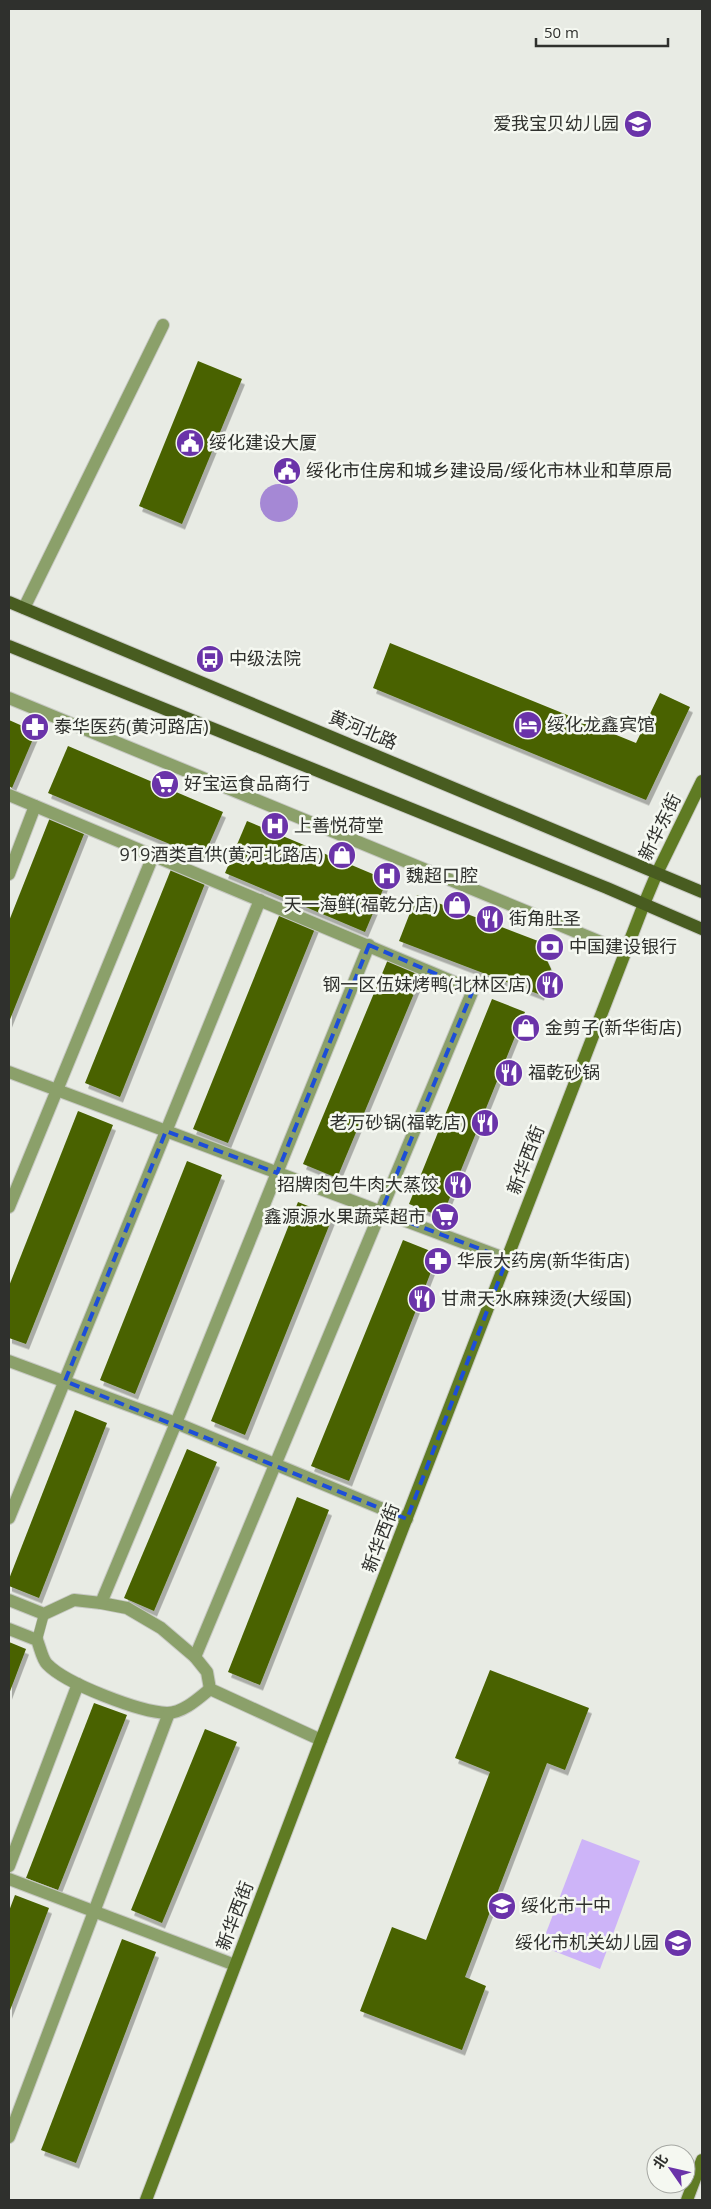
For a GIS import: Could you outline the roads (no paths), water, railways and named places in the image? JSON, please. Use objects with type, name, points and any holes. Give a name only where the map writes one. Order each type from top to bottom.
[{"type":"main road","name":"黄河北路","points":[[9,602],[702,892]]},
{"type":"main road","points":[[9,646],[702,929]]},
{"type":"main road","name":"新华东街","points":[[650,889],[702,781]]},
{"type":"main road","name":"新华西街","points":[[146,2200],[321,1740],[650,889]]},
{"type":"main road","points":[[687,2200],[702,2160]]},
{"type":"street","points":[[24,608],[163,325]]},
{"type":"street","points":[[9,698],[626,952]]},
{"type":"street","points":[[9,795],[473,990],[194,1657]]},
{"type":"street","points":[[9,874],[35,806]]},
{"type":"street","points":[[9,1207],[153,856]]},
{"type":"street","points":[[9,1518],[260,900]]},
{"type":"street","points":[[101,1603],[176,1424],[369,945]]},
{"type":"street","points":[[9,1072],[507,1259]]},
{"type":"street","points":[[9,1361],[276,1463],[407,1519]]},
{"type":"street","points":[[9,1600],[44,1614],[74,1600],[127,1608],[161,1628],[194,1657],[206,1672],[210,1689]]},
{"type":"street","points":[[9,1629],[37,1640],[46,1663],[65,1678],[133,1706],[169,1713],[192,1704],[210,1689]]},
{"type":"street","points":[[9,1866],[78,1684]]},
{"type":"street","points":[[210,1689],[321,1740]]},
{"type":"street","points":[[9,2137],[169,1713]]},
{"type":"street","points":[[9,1879],[235,1965]]},
{"type":"lane","points":[[37,1640],[44,1614]]},
{"type":"place","name":"爱我宝贝幼儿园","points":[[638,124]]},
{"type":"place","name":"绥化建设大厦","points":[[190,443]]},
{"type":"place","name":"绥化市住房和城乡建设局/绥化市林业和草原局","points":[[287,471]]},
{"type":"place","name":"中级法院","points":[[210,659]]},
{"type":"place","name":"绥化龙鑫宾馆","points":[[528,725]]},
{"type":"place","name":"泰华医药(黄河路店)","points":[[35,727]]},
{"type":"place","name":"好宝运食品商行","points":[[165,784]]},
{"type":"place","name":"上善悦荷堂","points":[[275,826]]},
{"type":"place","name":"919酒类直供(黄河北路店)","points":[[342,855]]},
{"type":"place","name":"魏超口腔","points":[[387,876]]},
{"type":"place","name":"天一海鲜(福乾分店)","points":[[457,905]]},
{"type":"place","name":"街角肚圣","points":[[490,919]]},
{"type":"place","name":"中国建设银行","points":[[550,947]]},
{"type":"place","name":"钢一区伍妹烤鸭(北林区店)","points":[[550,985]]},
{"type":"place","name":"金剪子(新华街店)","points":[[526,1028]]},
{"type":"place","name":"福乾砂锅","points":[[509,1073]]},
{"type":"place","name":"老万砂锅(福乾店)","points":[[485,1123]]},
{"type":"place","name":"招牌肉包牛肉大蒸饺","points":[[458,1185]]},
{"type":"place","name":"鑫源源水果蔬菜超市","points":[[445,1217]]},
{"type":"place","name":"华辰大药房(新华街店)","points":[[438,1261]]},
{"type":"place","name":"甘肃天水麻辣烫(大绥国)","points":[[422,1299]]},
{"type":"place","name":"绥化市十中","points":[[502,1906]]},
{"type":"place","name":"绥化市机关幼儿园","points":[[678,1943]]}]
